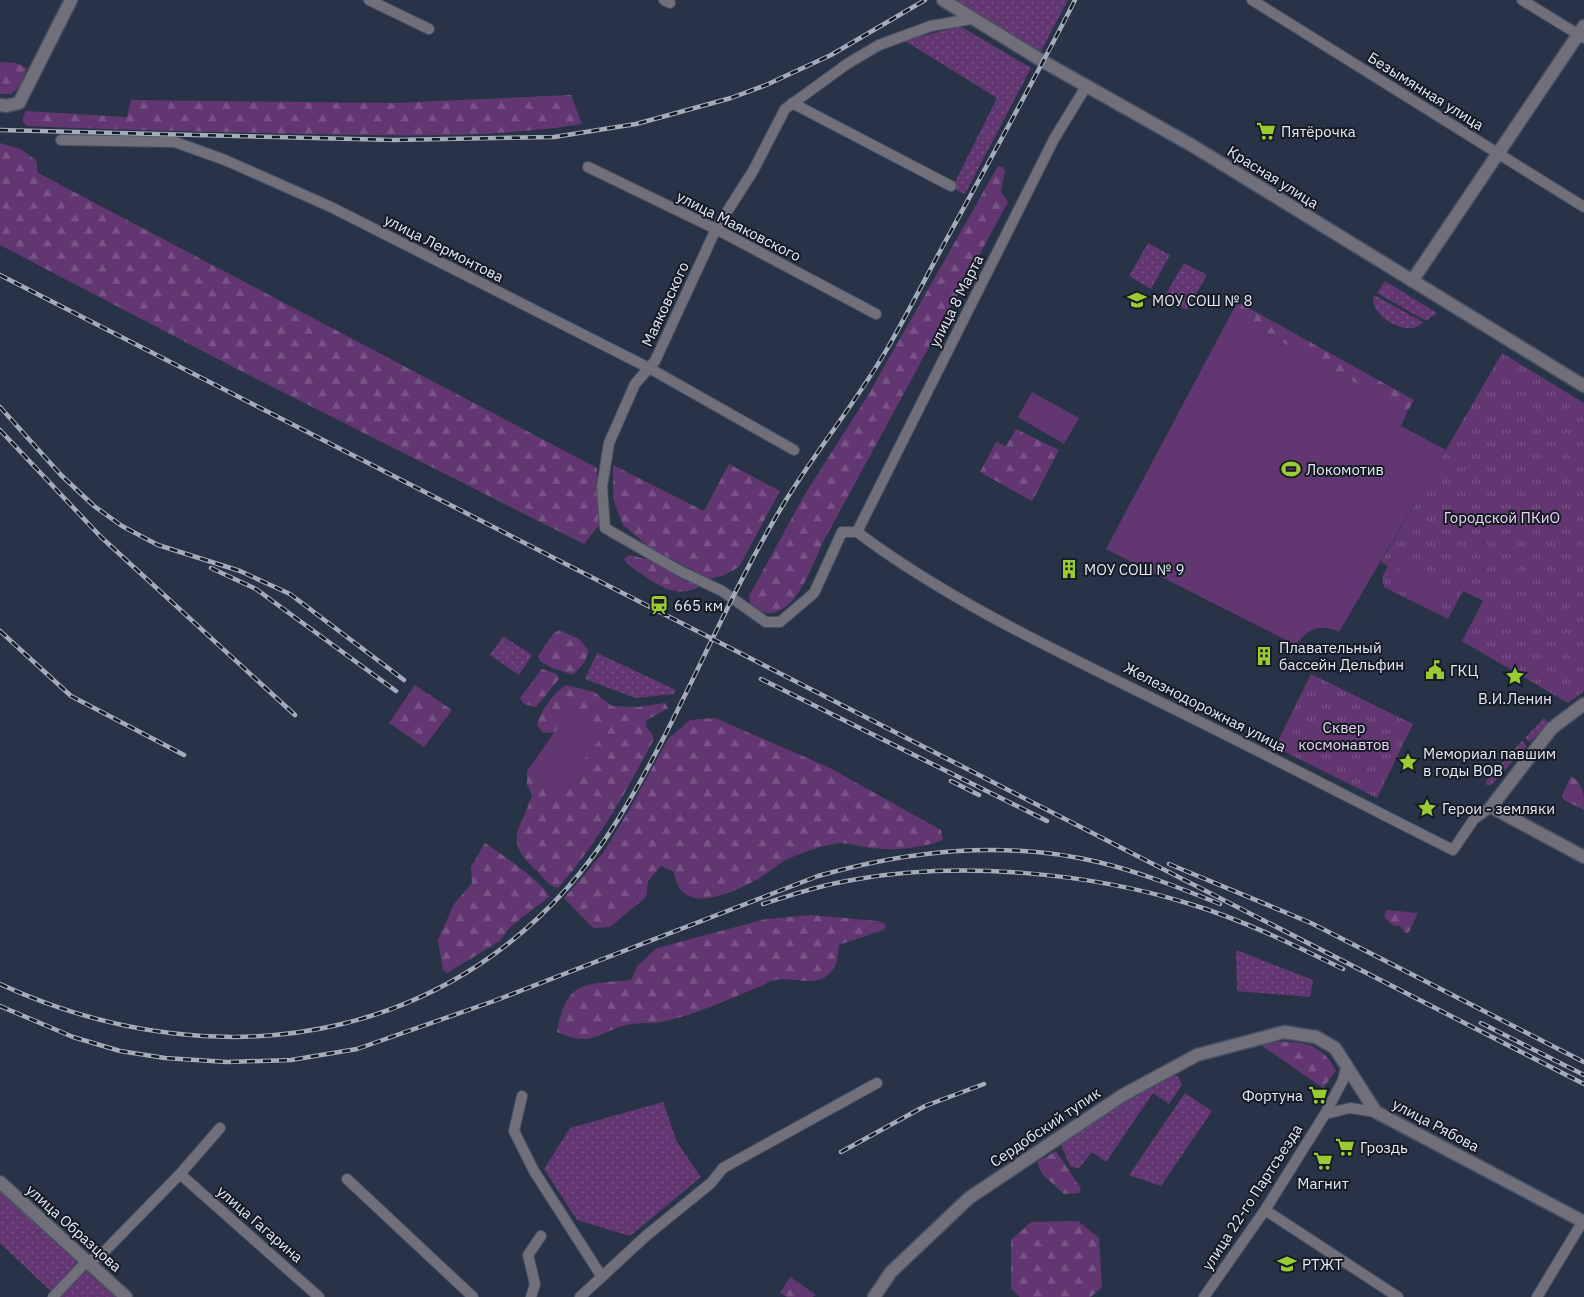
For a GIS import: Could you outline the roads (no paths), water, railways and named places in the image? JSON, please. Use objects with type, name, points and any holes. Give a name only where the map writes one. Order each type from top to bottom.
[{"type":"street","points":[[3,106],[19,104],[71,0]]},
{"type":"street","points":[[369,0],[429,29]]},
{"type":"street","name":"Красная улица","points":[[943,0],[971,19],[1192,146],[1584,386]]},
{"type":"street","name":"Безымянная улица","points":[[1252,0],[1584,207]]},
{"type":"street","points":[[1412,281],[1582,33],[1522,0]]},
{"type":"street","name":"Маяковского","points":[[857,532],[842,532],[814,592],[780,622],[766,622],[722,591],[680,571],[605,528],[602,487],[609,443],[635,384],[655,362],[716,229],[753,171],[785,109],[847,64],[879,45],[931,26],[971,19]]},
{"type":"street","name":"улица 8 Марта","points":[[857,532],[1054,139],[1087,85]]},
{"type":"street","points":[[792,104],[951,186]]},
{"type":"street","name":"улица Лермонтова","points":[[61,140],[175,142],[225,160],[331,207],[649,368],[794,450]]},
{"type":"street","name":"улица Маяковского","points":[[588,167],[716,229],[876,314]]},
{"type":"street","name":"Железнодорожная улица","points":[[857,532],[881,550],[930,580],[1043,644],[1453,850],[1474,819],[1491,807]]},
{"type":"street","points":[[1584,704],[1552,728],[1491,807],[1584,857]]},
{"type":"street","name":"улица Рябова","points":[[1267,1035],[1284,1032],[1316,1038],[1335,1048],[1376,1112],[1583,1222]]},
{"type":"street","name":"Сердобский тупик","points":[[874,1297],[890,1272],[969,1198],[1108,1105],[1171,1067],[1197,1055],[1267,1035]]},
{"type":"street","name":"улица 22-го Партсъезда","points":[[1204,1297],[1265,1210],[1325,1114],[1343,1080],[1347,1064]]},
{"type":"street","points":[[580,1297],[647,1236],[711,1184],[723,1168],[877,1084]]},
{"type":"street","points":[[522,1096],[514,1131],[534,1171],[602,1276]]},
{"type":"street","points":[[1325,1114],[1350,1108],[1376,1112]]},
{"type":"street","points":[[53,1297],[87,1261],[99,1257],[180,1174],[220,1128]]},
{"type":"street","name":"улица Гагарина","points":[[180,1174],[318,1297]]},
{"type":"street","points":[[347,1179],[473,1297]]},
{"type":"street","name":"улица Образцова","points":[[0,1182],[126,1297]]},
{"type":"street","points":[[1265,1210],[1398,1297]]},
{"type":"street","points":[[1537,1297],[1583,1222]]},
{"type":"street","points":[[530,1297],[535,1284],[528,1255],[541,1236]]},
{"type":"railway","points":[[0,130],[394,140],[554,137],[636,124],[731,98],[766,85],[831,55],[925,0]]},
{"type":"railway","points":[[0,984],[86,1016],[172,1033],[258,1036],[342,1024],[421,997],[495,954],[560,895],[617,821],[640,782],[662,742],[763,539],[798,481],[887,349],[1075,0]]},
{"type":"railway","points":[[0,275],[1584,1084]]},
{"type":"railway","points":[[0,407],[61,475],[94,506],[122,526],[158,545],[240,571],[290,594],[404,680]]},
{"type":"railway","points":[[0,430],[101,537],[295,715]]},
{"type":"railway","points":[[211,568],[256,589],[396,691]]},
{"type":"railway","points":[[0,631],[71,696],[184,755]]},
{"type":"railway","points":[[761,679],[1047,821]]},
{"type":"railway","points":[[951,781],[979,795]]},
{"type":"railway","points":[[0,1006],[73,1037],[120,1051],[165,1058],[227,1062],[291,1060],[357,1049],[494,1001],[818,876],[853,867],[923,854],[993,850],[1063,855],[1129,871],[1175,886],[1220,904]]},
{"type":"railway","points":[[1169,864],[1311,923],[1584,1062]]},
{"type":"railway","points":[[763,904],[834,884],[898,874],[939,871],[1025,873],[1111,884],[1152,893],[1210,910],[1268,934],[1343,969]]},
{"type":"railway","points":[[1481,1023],[1584,1075]]},
{"type":"railway","points":[[841,1152],[925,1106],[984,1084]]},
{"type":"place","name":"Пятёрочка","points":[[1266,131]]},
{"type":"place","name":"МОУ СОШ № 8","points":[[1137,300]]},
{"type":"place","name":"Локомотив","points":[[1291,469]]},
{"type":"place","name":"МОУ СОШ № 9","points":[[1069,569]]},
{"type":"place","name":"665 км","points":[[659,605]]},
{"type":"place","name":"Плавательный бассейн Дельфин","points":[[1264,656]]},
{"type":"place","name":"ГКЦ","points":[[1435,670]]},
{"type":"place","name":"В.И.Ленин","points":[[1515,676]]},
{"type":"place","name":"Мемориал павшим в годы ВОВ","points":[[1408,762]]},
{"type":"place","name":"Герои - земляки","points":[[1427,808]]},
{"type":"place","name":"Фортуна","points":[[1318,1095]]},
{"type":"place","name":"Гроздь","points":[[1345,1147]]},
{"type":"place","name":"Магнит","points":[[1323,1161]]},
{"type":"place","name":"РТЖТ","points":[[1287,1264]]},
{"type":"park label","name":"Городской ПКиО","points":[[1502,517]]},
{"type":"park label","name":"Сквер космонавтов","points":[[1344,736]]}]
